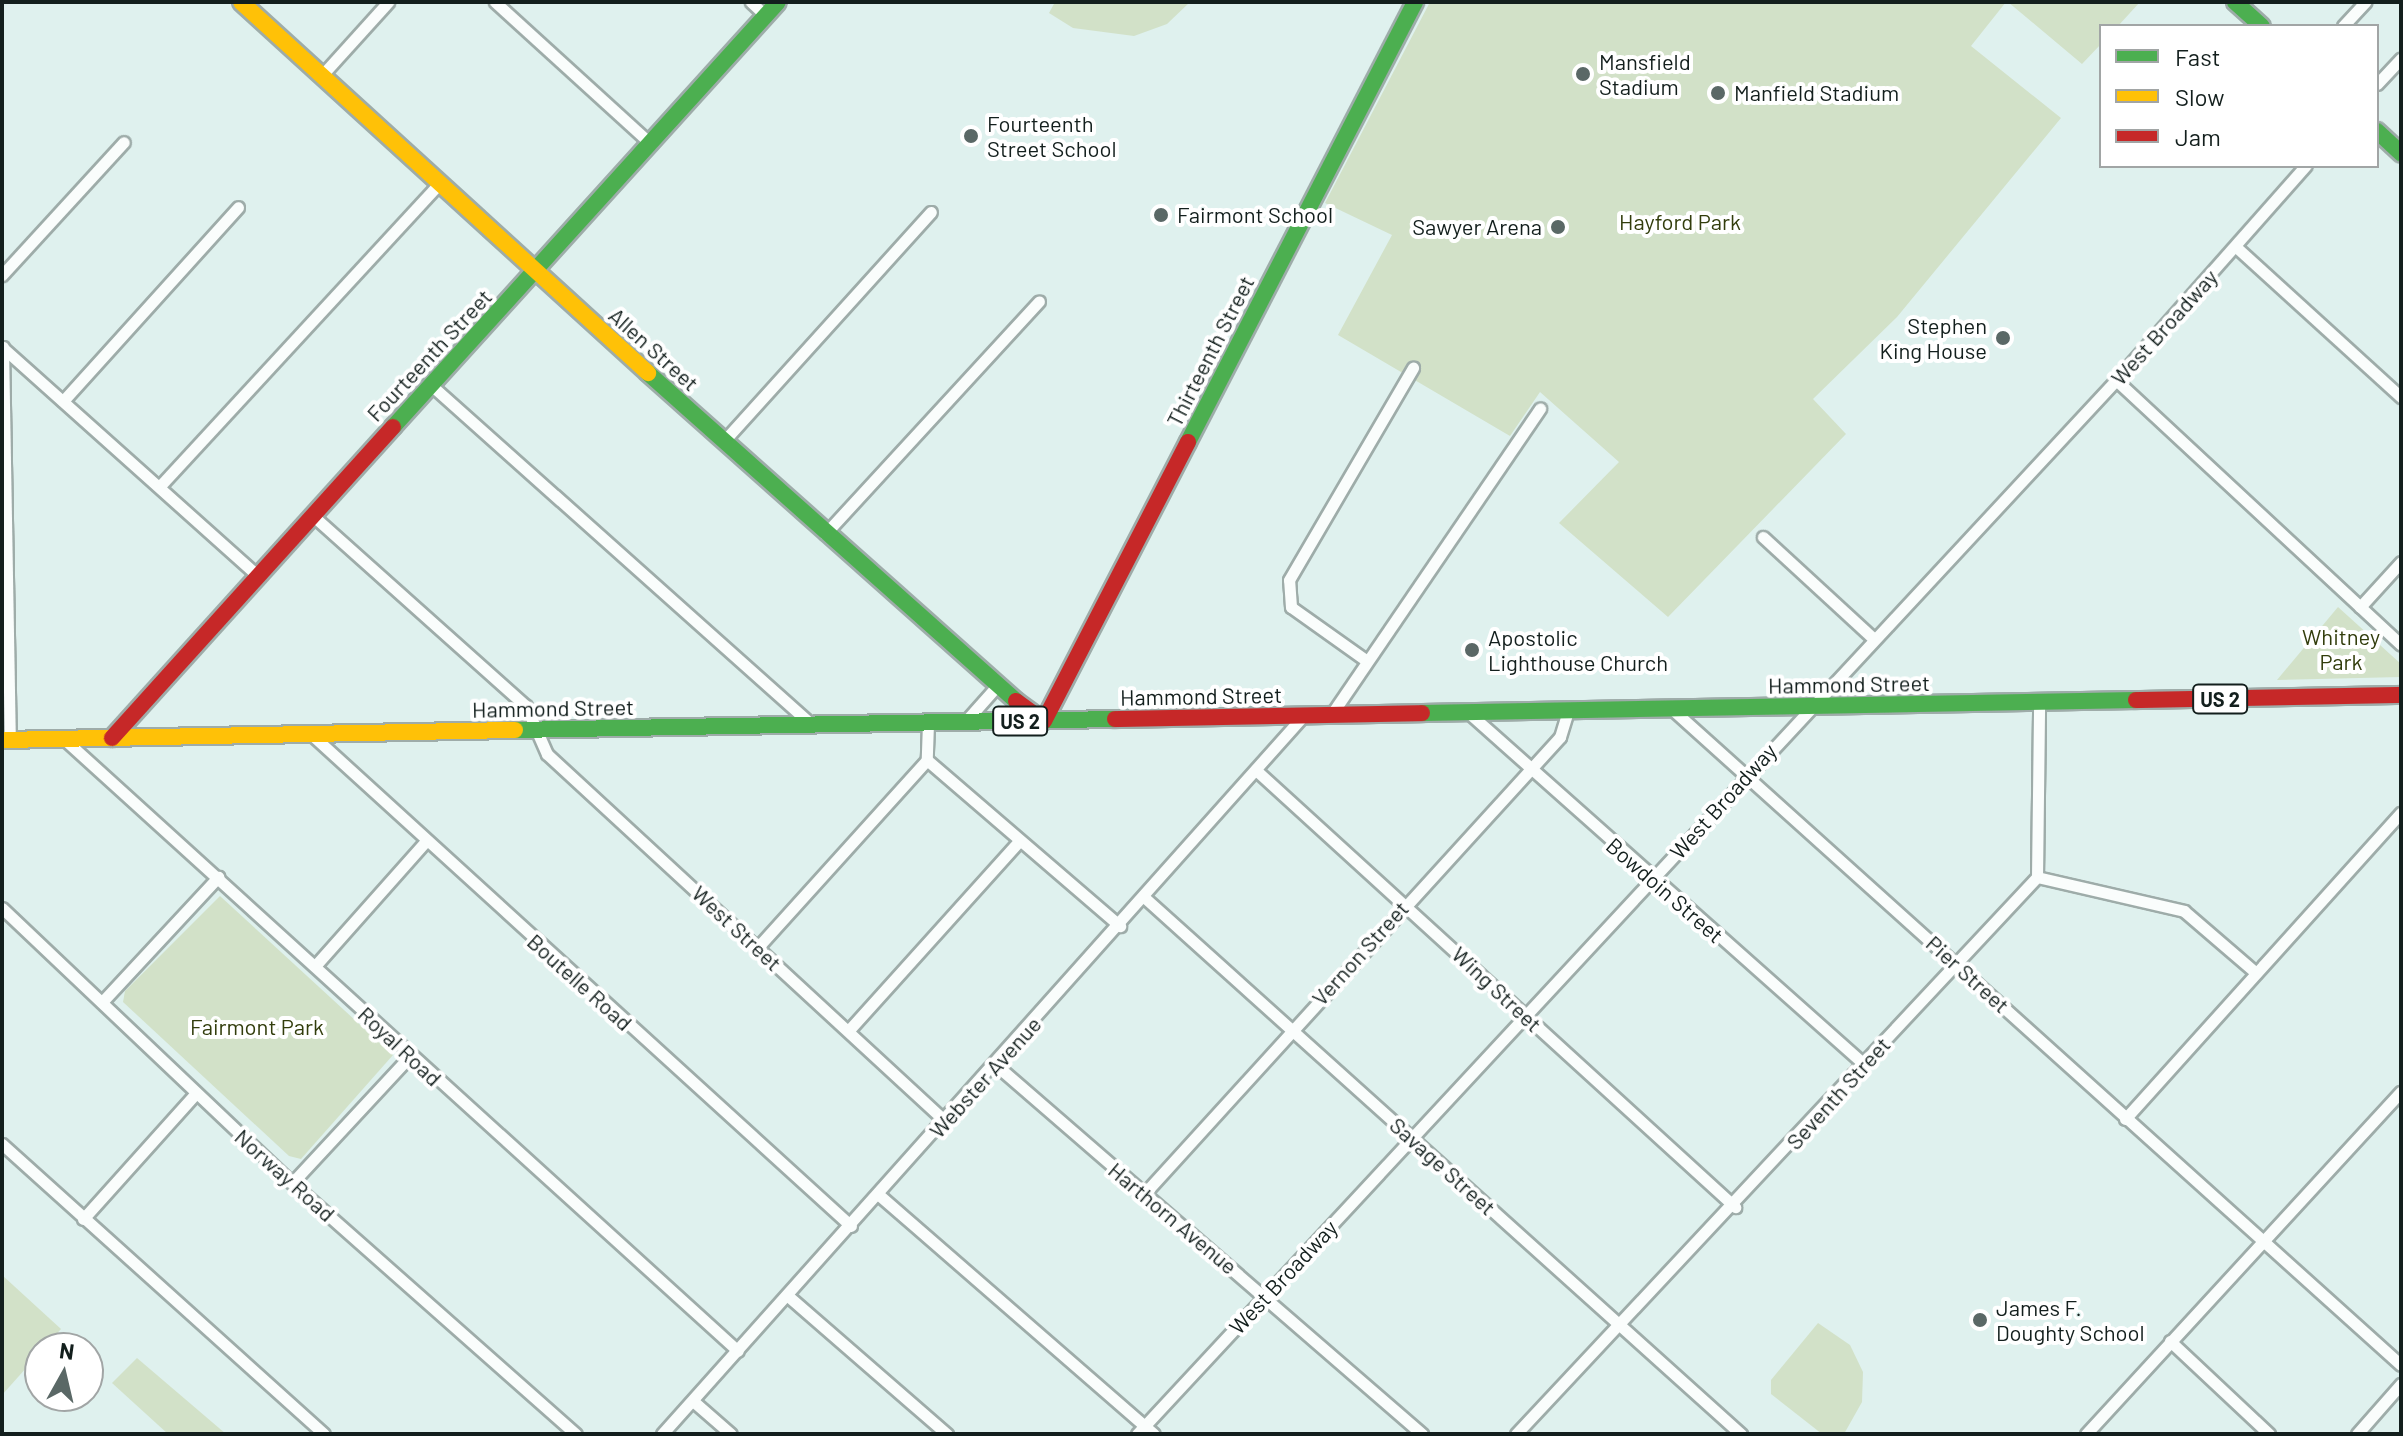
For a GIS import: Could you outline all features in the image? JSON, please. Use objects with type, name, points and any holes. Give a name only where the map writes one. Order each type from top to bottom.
[{"type":"street","name":"Allen Street","points":[[241,2],[825,534],[996,687],[1044,721]]},
{"type":"street","points":[[323,74],[388,2]]},
{"type":"street","points":[[495,2],[651,144]]},
{"type":"street","points":[[751,2],[765,15]]},
{"type":"street","name":"Fourteenth Street","points":[[112,738],[256,574],[536,271],[778,2]]},
{"type":"street","name":"Thirteenth Street","points":[[1044,721],[1415,2]]},
{"type":"street","points":[[2235,2],[2260,24]]},
{"type":"street","points":[[2345,24],[2365,2]]},
{"type":"street","points":[[2379,82],[2401,58]]},
{"type":"street","points":[[2379,133],[2401,153]]},
{"type":"street","points":[[2,275],[124,142]]},
{"type":"street","name":"West Broadway","points":[[1140,1430],[1526,1017],[1808,706],[2116,380],[2303,168]]},
{"type":"street","points":[[160,486],[439,184]]},
{"type":"street","points":[[63,401],[238,207]]},
{"type":"street","points":[[723,442],[931,212]]},
{"type":"street","points":[[2236,247],[2401,397]]},
{"type":"street","points":[[825,534],[1039,301]]},
{"type":"street","points":[[2,347],[256,574]]},
{"type":"street","points":[[2,347],[6,740]]},
{"type":"street","points":[[1367,661],[1291,607],[1289,580],[1413,368]]},
{"type":"street","points":[[2116,380],[2401,645]]},
{"type":"street","points":[[431,385],[811,725]]},
{"type":"street","points":[[1331,715],[1540,409]]},
{"type":"street","name":"West Street","points":[[311,514],[523,703],[547,754],[945,1121]]},
{"type":"street","points":[[1763,537],[1873,638]]},
{"type":"street","points":[[2360,607],[2401,562]]},
{"type":"street","points":[[965,722],[996,687]]},
{"type":"street","name":"Hammond Street","points":[[6,740],[2401,695]]},
{"type":"street","points":[[2039,702],[2037,877],[2184,911],[2256,973]]},
{"type":"street","name":"Pier Street","points":[[1673,709],[2401,1365]]},
{"type":"street","name":"Vernon Street","points":[[1144,1194],[1568,725],[1568,711]]},
{"type":"street","name":"Bowdoin Street","points":[[1469,713],[1651,880],[1864,1064]]},
{"type":"street","name":"Webster Avenue","points":[[662,1434],[1258,772],[1303,716]]},
{"type":"street","points":[[758,947],[927,760],[928,723]]},
{"type":"street","name":"Boutelle Road","points":[[311,734],[425,842],[851,1226]]},
{"type":"street","name":"Royal Road","points":[[63,739],[738,1351]]},
{"type":"street","points":[[927,760],[1018,842],[1120,926]]},
{"type":"street","name":"Wing Street","points":[[1258,772],[1735,1207]]},
{"type":"street","points":[[2125,1119],[2401,813]]},
{"type":"street","points":[[315,966],[425,842]]},
{"type":"street","points":[[849,1030],[1018,842]]},
{"type":"street","points":[[102,1002],[218,877]]},
{"type":"street","name":"Seventh Street","points":[[1516,1434],[1735,1207],[2037,877]]},
{"type":"street","name":"Savage Street","points":[[1145,898],[1741,1434]]},
{"type":"street","name":"Norway Road","points":[[2,908],[292,1183],[576,1434]]},
{"type":"street","points":[[292,1183],[410,1056]]},
{"type":"street","name":"Harthorn Avenue","points":[[996,1065],[1422,1434]]},
{"type":"street","points":[[2086,1434],[2401,1092]]},
{"type":"street","points":[[83,1219],[196,1093]]},
{"type":"street","points":[[2,1144],[324,1434]]},
{"type":"street","points":[[879,1195],[1140,1430],[1154,1434]]},
{"type":"street","points":[[788,1296],[947,1434]]},
{"type":"street","points":[[2170,1341],[2269,1434]]},
{"type":"street","points":[[2357,1434],[2401,1384]]},
{"type":"street","points":[[693,1401],[731,1434]]},
{"type":"green space","points":[[1055,2],[1190,2],[1167,24],[1134,36],[1073,28],[1049,13]]},
{"type":"green space","name":"Hayford Park","points":[[1430,2],[2006,2],[1971,46],[2061,118],[1897,317],[1813,399],[1846,434],[1668,617],[1559,523],[1619,462],[1540,392],[1510,436],[1338,335],[1392,235],[1325,203]]},
{"type":"green space","points":[[2008,2],[2140,2],[2120,24],[2099,24],[2099,46],[2082,64]]},
{"type":"green space","name":"Whitney Park","points":[[2338,607],[2401,664],[2401,677],[2277,680]]},
{"type":"green space","name":"Fairmont Park","points":[[220,896],[393,1055],[301,1159],[289,1156],[123,1002],[125,991]]},
{"type":"green space","points":[[2,1275],[61,1329],[58,1332],[24,1332],[24,1370],[2,1395]]},
{"type":"green space","points":[[1818,1323],[1850,1345],[1863,1372],[1862,1402],[1844,1434],[1822,1434],[1771,1394],[1771,1380]]},
{"type":"green space","points":[[137,1358],[226,1434],[168,1434],[112,1383]]},
{"type":"traffic: fast","points":[[393,427],[778,2]]},
{"type":"traffic: fast","points":[[1188,442],[1415,2]]},
{"type":"traffic: fast","points":[[2235,2],[2260,24]]},
{"type":"traffic: fast","points":[[2379,133],[2401,153]]},
{"type":"traffic: fast","points":[[648,373],[1016,701]]},
{"type":"traffic: fast","points":[[1422,713],[2136,700]]},
{"type":"traffic: fast","points":[[515,730],[1115,719]]},
{"type":"traffic: slow","points":[[241,2],[648,373]]},
{"type":"traffic: slow","points":[[2,740],[515,730]]},
{"type":"traffic: jam","points":[[112,738],[393,427]]},
{"type":"traffic: jam","points":[[1016,701],[1044,721],[1188,442]]},
{"type":"traffic: jam","points":[[2136,700],[2401,695]]},
{"type":"traffic: jam","points":[[1115,719],[1422,713]]},
{"type":"place","name":"Mansfield Stadium","points":[[1583,74]]},
{"type":"place","name":"Manfield Stadium","points":[[1718,93]]},
{"type":"place","name":"Fourteenth Street School","points":[[971,136]]},
{"type":"place","name":"Fairmont School","points":[[1161,215]]},
{"type":"place","name":"Sawyer Arena","points":[[1558,227]]},
{"type":"place","name":"Stephen King House","points":[[2003,338]]},
{"type":"place","name":"Apostolic Lighthouse Church","points":[[1472,650]]},
{"type":"place","name":"James F. Doughty School","points":[[1980,1320]]}]
